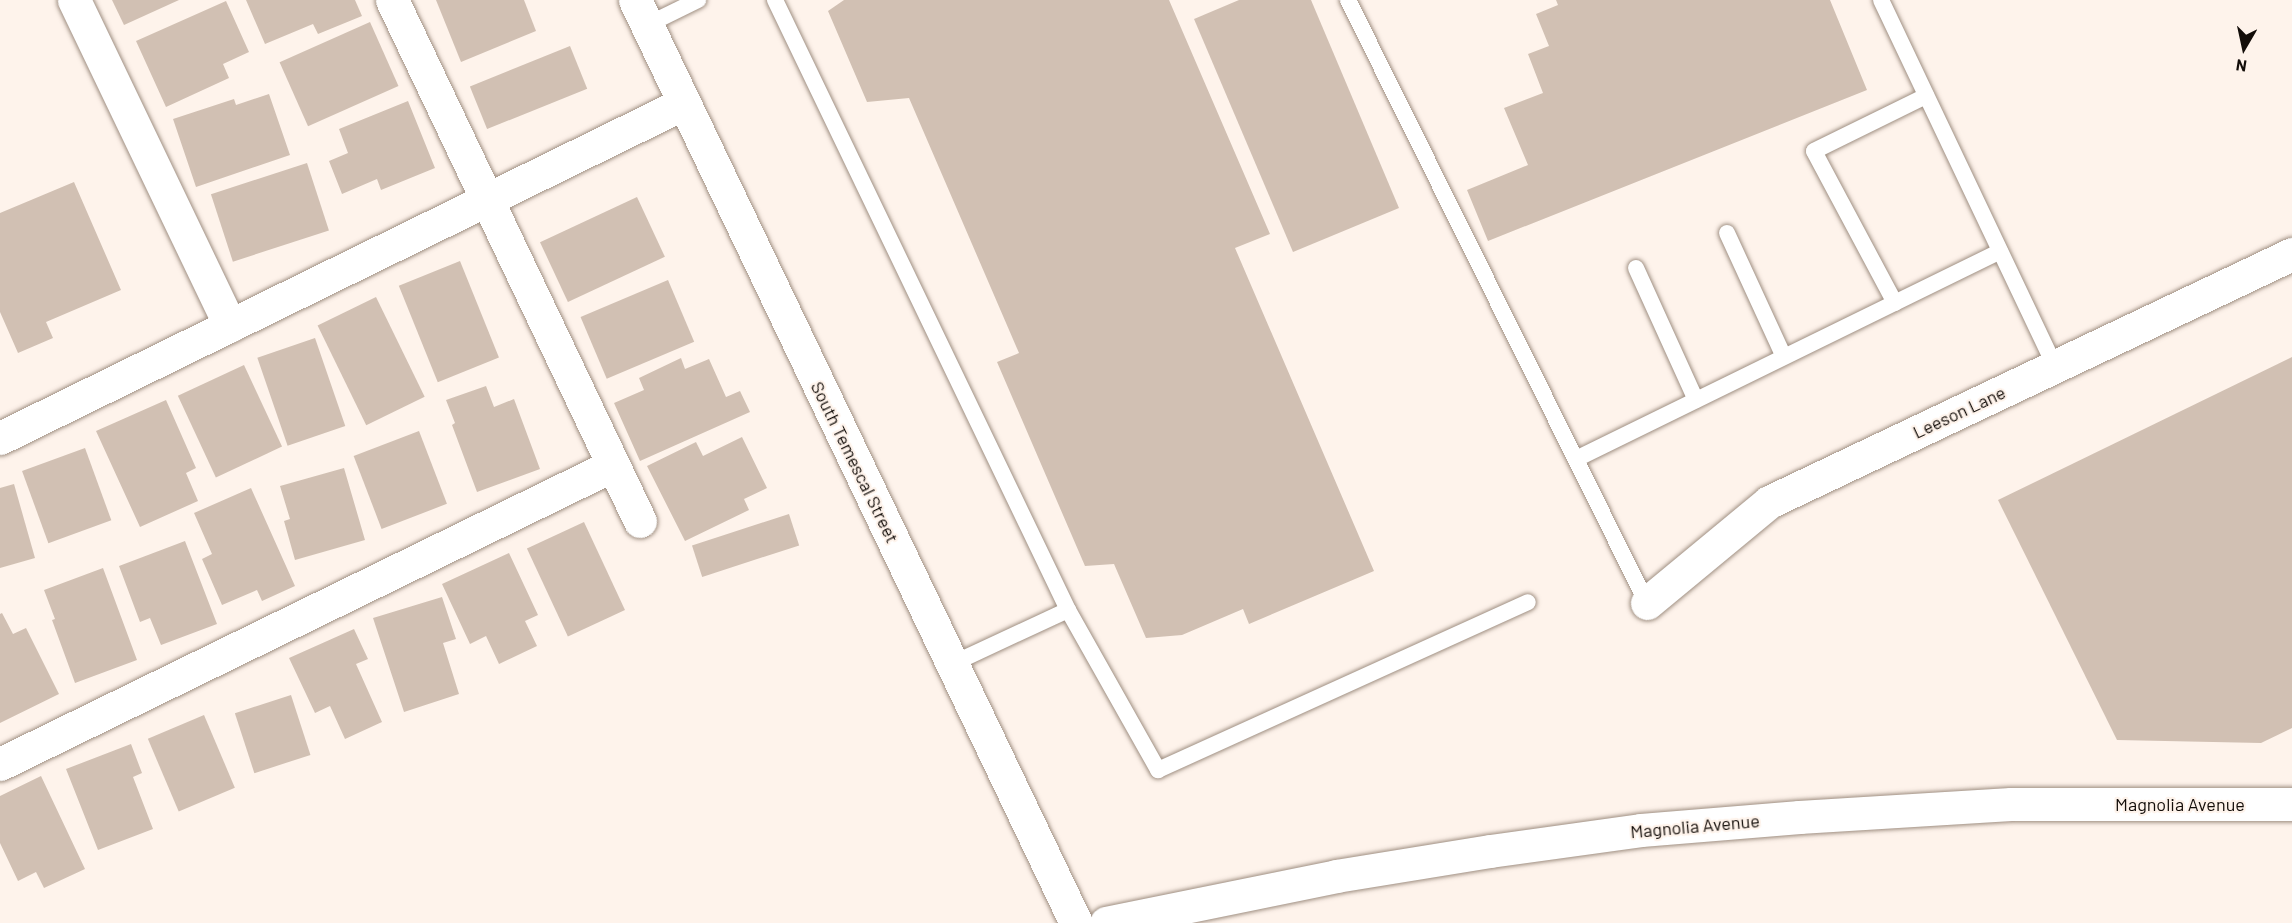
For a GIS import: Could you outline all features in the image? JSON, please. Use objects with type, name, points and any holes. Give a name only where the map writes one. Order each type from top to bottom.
[{"type":"street","points":[[74,0],[230,325]]},
{"type":"street","points":[[392,0],[640,520]]},
{"type":"street","name":"South Temescal Street","points":[[641,12],[1076,923]]},
{"type":"street","points":[[0,438],[684,103]]},
{"type":"street","name":"Leeson Lane","points":[[1647,603],[1769,502],[2292,254]]},
{"type":"street","points":[[0,764],[613,465]]},
{"type":"street","name":"Magnolia Avenue","points":[[1106,923],[1336,876],[1641,830],[1799,817],[2011,804],[2292,804]]},
{"type":"lane","points":[[641,12],[699,0]]},
{"type":"lane","points":[[775,0],[1068,610],[1158,770],[1528,602]]},
{"type":"lane","points":[[1348,0],[1647,603]]},
{"type":"lane","points":[[1881,0],[2055,366]]},
{"type":"lane","points":[[1895,303],[1814,151],[1926,96]]},
{"type":"lane","points":[[1726,233],[1784,357]]},
{"type":"lane","points":[[1576,459],[2000,251]]},
{"type":"lane","points":[[1636,268],[1696,400]]},
{"type":"lane","points":[[952,664],[1068,610]]},
{"type":"building","points":[[112,0],[179,0],[124,25]]},
{"type":"building","points":[[246,0],[355,0],[362,16],[318,34],[313,24],[265,44]]},
{"type":"building","points":[[436,0],[524,0],[536,31],[461,62]]},
{"type":"building","points":[[844,0],[1169,0],[1270,234],[1235,248],[1374,571],[1249,624],[1243,609],[1182,635],[1146,638],[1114,564],[1085,566],[997,362],[1019,353],[909,98],[867,102],[828,11]]},
{"type":"building","points":[[1239,0],[1311,0],[1399,208],[1293,252],[1194,19]]},
{"type":"building","points":[[1556,0],[1830,0],[1867,90],[1488,241],[1467,190],[1528,165],[1504,108],[1543,93],[1528,54],[1549,46],[1536,14],[1558,5]]},
{"type":"building","points":[[226,1],[249,52],[223,64],[229,78],[166,107],[136,41]]},
{"type":"building","points":[[370,22],[398,86],[308,126],[280,62]]},
{"type":"building","points":[[570,46],[587,89],[487,129],[470,86]]},
{"type":"building","points":[[269,94],[290,155],[196,187],[173,119],[234,99],[236,105]]},
{"type":"building","points":[[408,101],[435,168],[381,190],[377,179],[342,194],[329,161],[348,153],[339,129]]},
{"type":"building","points":[[307,163],[329,231],[233,262],[211,194]]},
{"type":"building","points":[[74,182],[121,290],[46,322],[53,338],[18,353],[0,312],[0,213]]},
{"type":"building","points":[[637,197],[665,257],[568,302],[540,242]]},
{"type":"building","points":[[460,261],[499,357],[438,382],[399,286]]},
{"type":"building","points":[[668,280],[694,342],[607,379],[581,317]]},
{"type":"building","points":[[376,297],[425,397],[366,425],[318,325]]},
{"type":"building","points":[[315,338],[345,426],[288,446],[257,358]]},
{"type":"building","points":[[2292,357],[2292,728],[2261,743],[2117,740],[1998,500]]},
{"type":"building","points":[[681,358],[685,369],[709,359],[726,397],[740,391],[750,412],[640,461],[614,403],[644,390],[639,378]]},
{"type":"building","points":[[244,365],[282,447],[216,477],[178,396]]},
{"type":"building","points":[[486,386],[494,407],[514,399],[540,469],[477,492],[452,425],[455,423],[446,400]]},
{"type":"building","points":[[166,400],[196,468],[186,473],[198,501],[140,527],[96,431]]},
{"type":"building","points":[[419,431],[447,504],[382,529],[354,456]]},
{"type":"building","points":[[742,437],[767,488],[744,499],[749,510],[685,541],[647,466],[696,442],[703,456]]},
{"type":"building","points":[[85,448],[111,520],[48,543],[22,471]]},
{"type":"building","points":[[344,468],[365,540],[295,560],[284,521],[290,519],[280,486]]},
{"type":"building","points":[[14,484],[35,558],[0,568],[0,488]]},
{"type":"building","points":[[251,488],[295,586],[262,601],[257,590],[222,605],[202,559],[212,554],[194,513]]},
{"type":"building","points":[[789,514],[799,545],[702,577],[692,546]]},
{"type":"building","points":[[584,522],[625,610],[568,637],[527,549]]},
{"type":"building","points":[[185,541],[217,624],[161,645],[150,618],[140,622],[119,566]]},
{"type":"building","points":[[509,553],[538,615],[525,621],[537,646],[499,664],[486,636],[470,644],[442,584]]},
{"type":"building","points":[[103,568],[137,660],[75,683],[52,620],[55,619],[44,590]]},
{"type":"building","points":[[442,597],[456,639],[443,643],[459,694],[404,712],[373,618]]},
{"type":"building","points":[[2,613],[13,634],[26,628],[59,694],[0,723],[0,614]]},
{"type":"building","points":[[354,629],[368,659],[356,664],[382,722],[345,739],[330,706],[315,713],[289,658]]},
{"type":"building","points":[[291,695],[310,755],[254,773],[235,713]]},
{"type":"building","points":[[204,715],[235,788],[179,812],[148,739]]},
{"type":"building","points":[[131,744],[142,773],[133,777],[153,829],[98,850],[66,769]]},
{"type":"building","points":[[41,776],[85,869],[44,888],[36,872],[18,881],[0,843],[0,796]]}]
